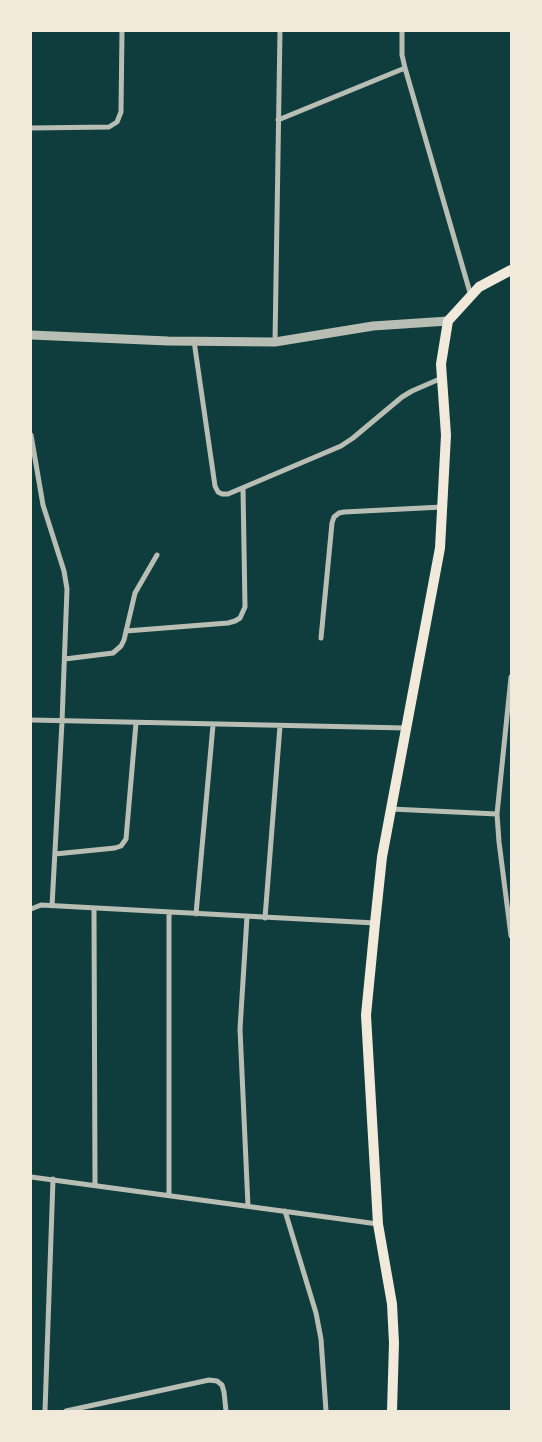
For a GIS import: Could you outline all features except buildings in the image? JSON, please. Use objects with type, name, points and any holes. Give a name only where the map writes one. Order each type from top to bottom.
[{"type":"main road","points":[[392,1411],[394,1343],[392,1304],[378,1224],[366,1015],[375,923],[382,857],[440,548],[446,436],[441,364],[448,321],[479,287],[511,270]]},
{"type":"street","points":[[31,128],[99,128],[109,127],[117,122],[121,112],[122,31]]},
{"type":"street","points":[[275,342],[280,31]]},
{"type":"street","points":[[402,31],[402,55],[405,68],[471,296]]},
{"type":"street","points":[[278,120],[405,68]]},
{"type":"street","points":[[31,334],[194,341],[275,342],[373,326],[448,321]]},
{"type":"street","points":[[194,341],[215,486],[218,492],[222,494],[228,494],[243,488],[341,446],[402,397],[442,378]]},
{"type":"street","points":[[31,435],[43,505],[66,580],[65,659],[52,906]]},
{"type":"street","points":[[126,631],[228,623],[240,618],[245,607],[243,488]]},
{"type":"street","points":[[321,638],[334,517],[344,512],[442,507]]},
{"type":"street","points":[[65,659],[113,652],[121,646],[135,593],[157,555]]},
{"type":"street","points":[[511,677],[497,814],[511,936]]},
{"type":"street","points":[[31,720],[406,728]]},
{"type":"street","points":[[55,854],[122,846],[126,839],[136,723]]},
{"type":"street","points":[[196,914],[213,725]]},
{"type":"street","points":[[264,918],[280,726]]},
{"type":"street","points":[[391,809],[497,814]]},
{"type":"street","points":[[31,909],[41,905],[375,923]]},
{"type":"street","points":[[94,908],[95,1185]]},
{"type":"street","points":[[169,1195],[170,913]]},
{"type":"street","points":[[247,917],[240,1041],[248,1206]]},
{"type":"street","points":[[31,1177],[378,1224]]},
{"type":"street","points":[[45,1411],[53,1179]]},
{"type":"street","points":[[285,1211],[316,1314],[321,1339],[326,1411]]},
{"type":"street","points":[[66,1411],[209,1380],[216,1381],[222,1386],[226,1411]]}]
